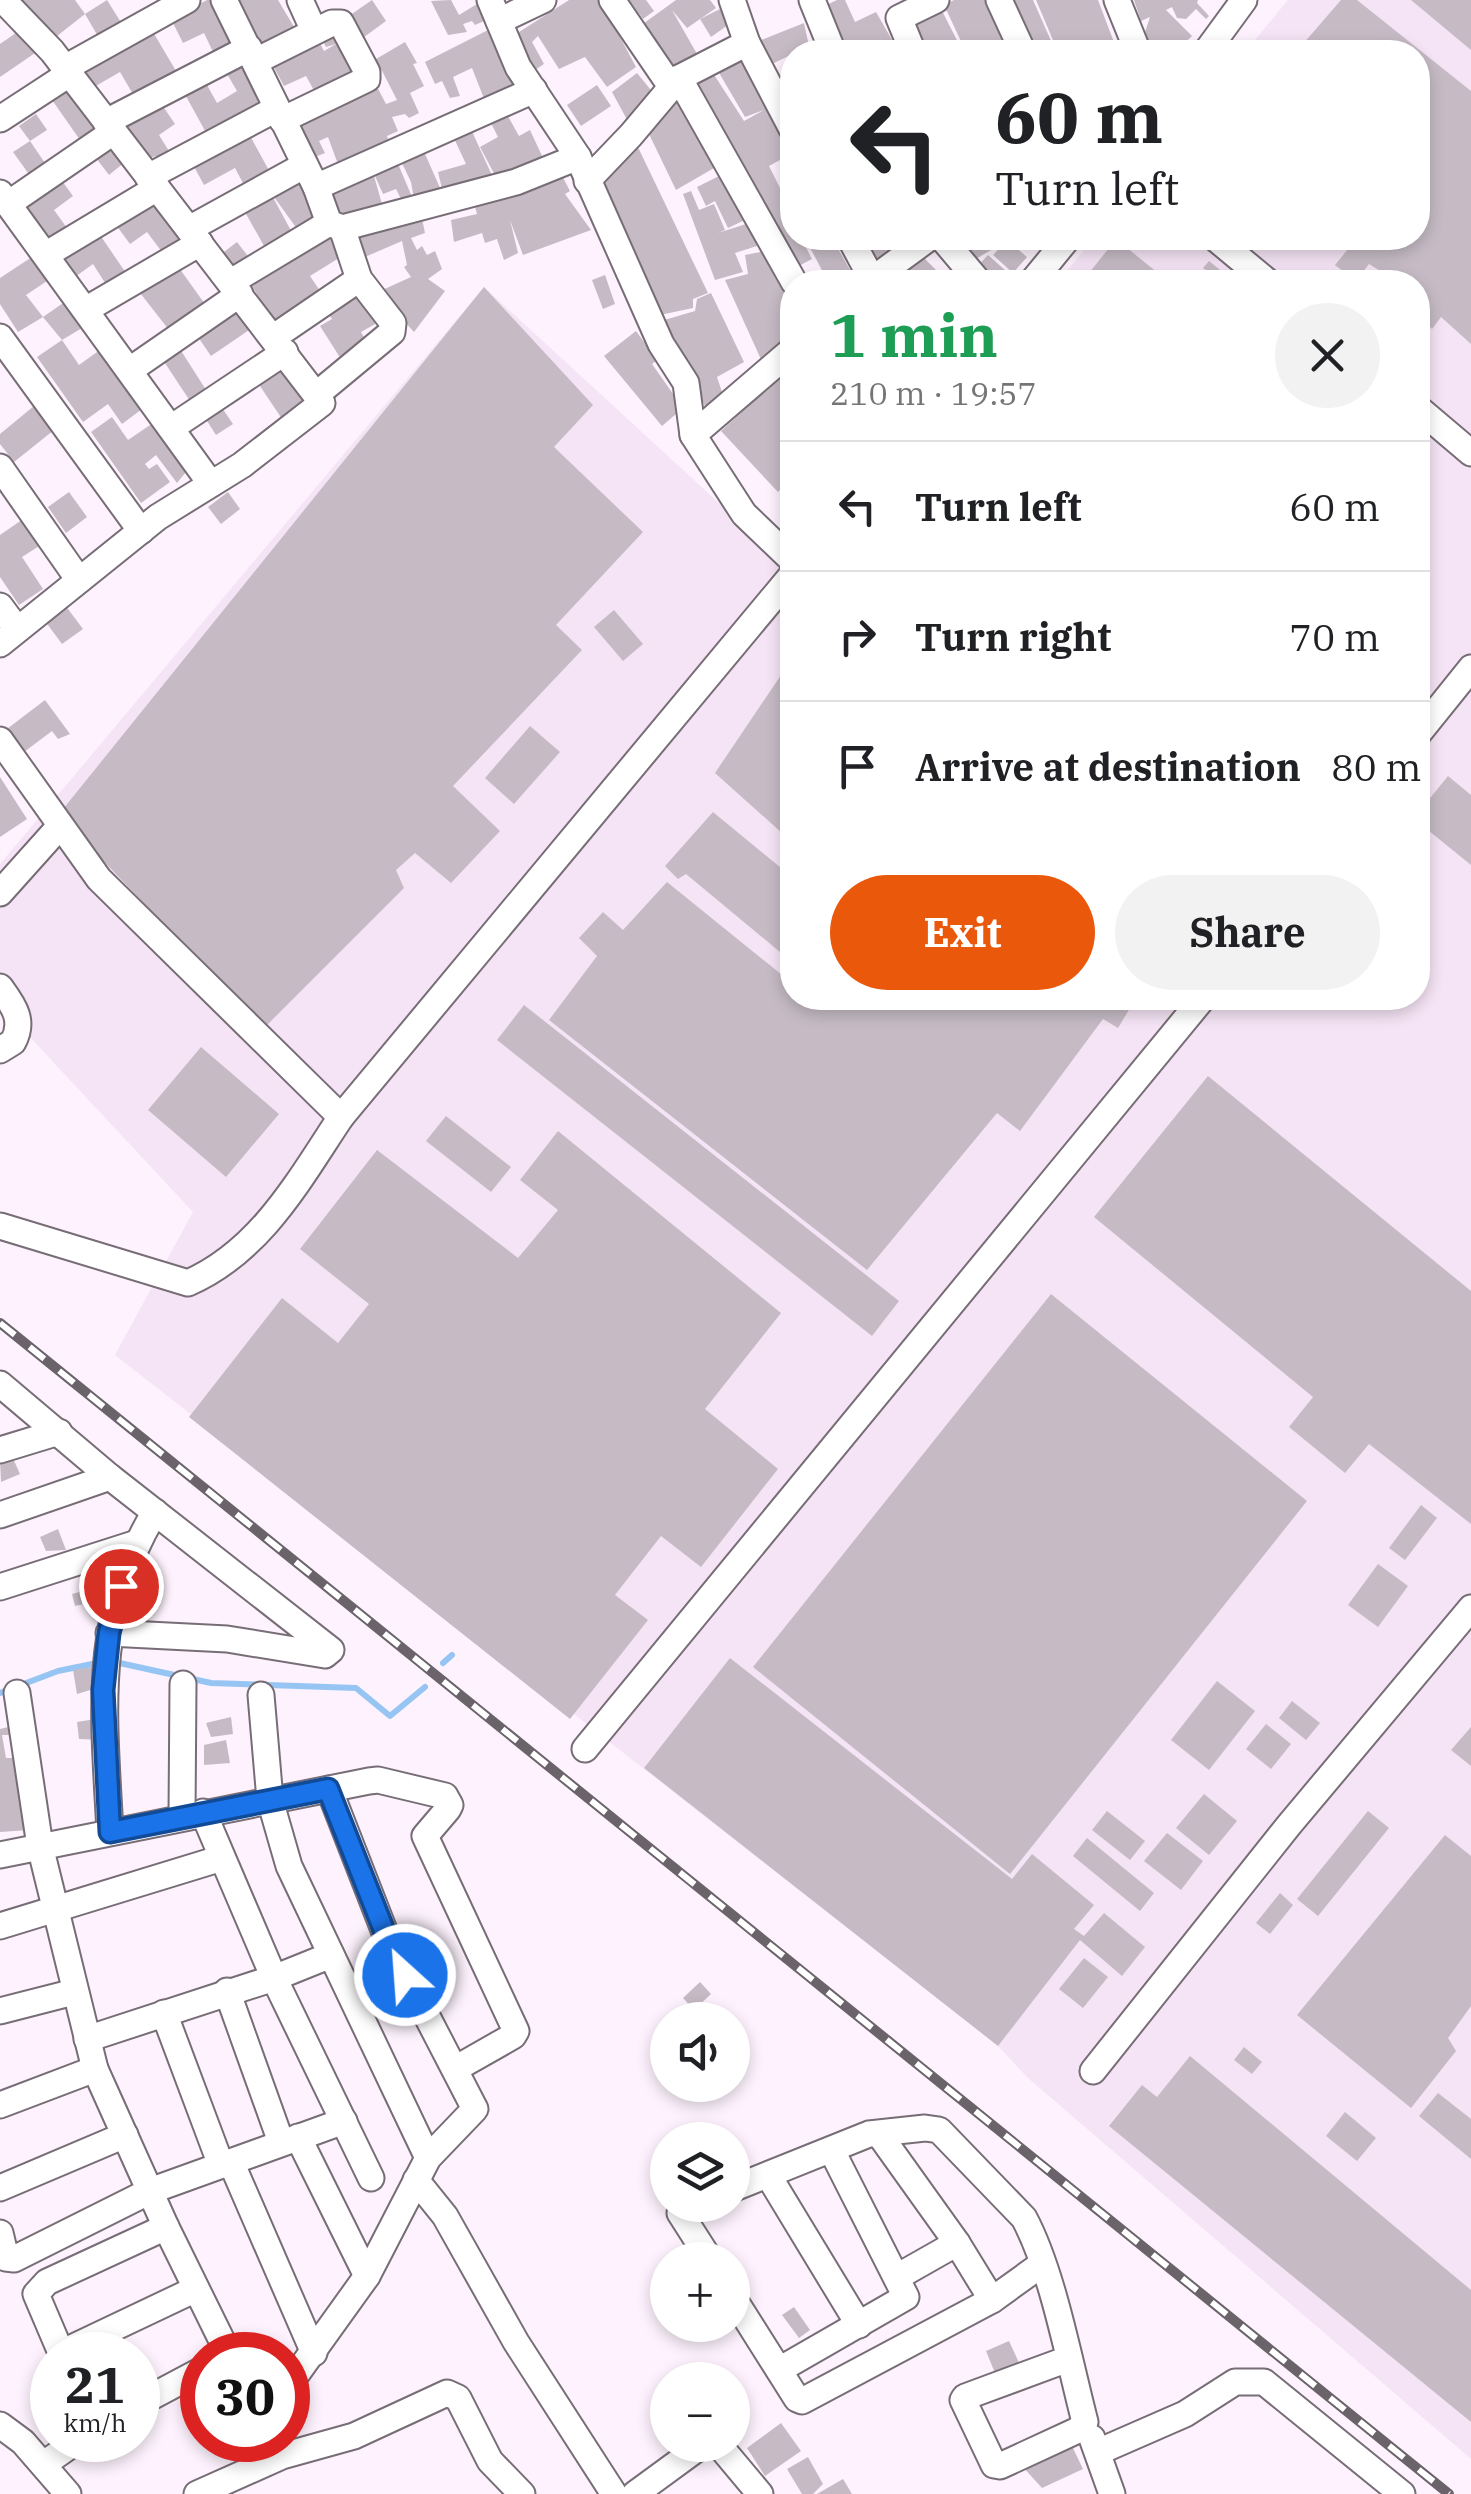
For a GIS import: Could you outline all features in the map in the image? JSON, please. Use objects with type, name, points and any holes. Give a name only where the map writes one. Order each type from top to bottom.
[{"type":"street","points":[[0,606],[9,636],[179,502],[211,484],[322,404],[67,71],[3,0]]},
{"type":"street","points":[[0,119],[67,71],[187,0]]},
{"type":"street","points":[[224,0],[359,279],[393,323],[392,332],[316,395]]},
{"type":"street","points":[[300,0],[314,31]]},
{"type":"street","points":[[543,0],[494,11],[518,66],[582,169],[661,344],[686,383],[693,435],[751,523],[780,549]]},
{"type":"street","points":[[612,0],[674,81],[787,270]]},
{"type":"street","points":[[732,0],[748,43],[780,105]]},
{"type":"street","points":[[812,0],[828,40]]},
{"type":"street","points":[[908,40],[899,18],[936,0]]},
{"type":"street","points":[[998,0],[1014,40]]},
{"type":"street","points":[[1117,0],[1133,40]]},
{"type":"street","points":[[1215,40],[1244,0]]},
{"type":"street","points":[[0,36],[22,21]]},
{"type":"street","points":[[47,254],[152,183],[279,114],[367,79],[341,23],[332,23],[252,55],[109,127],[4,198],[211,484]]},
{"type":"street","points":[[130,370],[235,288],[336,225],[582,169],[631,135],[674,81],[748,43]]},
{"type":"street","points":[[87,310],[194,236],[310,176],[534,90]]},
{"type":"street","points":[[885,270],[912,250]]},
{"type":"street","points":[[952,250],[969,270]]},
{"type":"street","points":[[1042,270],[1058,250]]},
{"type":"street","points":[[1229,250],[1253,270]]},
{"type":"street","points":[[171,428],[359,279]]},
{"type":"street","points":[[0,337],[140,531]]},
{"type":"street","points":[[693,435],[780,360]]},
{"type":"street","points":[[1430,418],[1471,453]]},
{"type":"street","points":[[0,467],[79,580]]},
{"type":"street","points":[[0,1226],[188,1283],[235,1257],[273,1217],[342,1117],[780,589]]},
{"type":"street","points":[[1430,719],[1471,668]]},
{"type":"street","points":[[0,740],[99,879],[342,1117]]},
{"type":"street","points":[[2,885],[60,826]]},
{"type":"street","points":[[0,987],[16,1009],[19,1022],[14,1042],[0,1050]]},
{"type":"street","points":[[585,1749],[1193,1010]]},
{"type":"street","points":[[0,1384],[110,1477],[332,1650],[325,1655],[227,1639],[109,1633]]},
{"type":"street","points":[[0,1450],[58,1432]]},
{"type":"street","points":[[0,1515],[110,1477]]},
{"type":"street","points":[[110,1832],[103,1690],[109,1633],[127,1565],[155,1512]]},
{"type":"street","points":[[0,1587],[137,1542]]},
{"type":"street","points":[[1093,2071],[1289,1825],[1471,1608]]},
{"type":"street","points":[[183,1684],[192,1814],[222,1858],[274,1978],[371,2178]]},
{"type":"street","points":[[17,1694],[40,1846],[96,2069],[166,2227],[218,2332]]},
{"type":"street","points":[[261,1695],[270,1800],[288,1866],[331,1955],[444,2216],[516,2342],[614,2494]]},
{"type":"street","points":[[0,1855],[378,1780],[445,1796],[448,1809],[426,1836],[516,2031],[455,2069]]},
{"type":"street","points":[[310,2358],[367,2276],[422,2169],[475,2109],[389,1943],[328,1789]]},
{"type":"street","points":[[0,1926],[222,1858]]},
{"type":"street","points":[[87,2039],[274,1978],[331,1955]]},
{"type":"street","points":[[227,1991],[290,2140],[367,2276]]},
{"type":"street","points":[[0,2011],[74,1992]]},
{"type":"street","points":[[164,2013],[226,2163],[314,2353]]},
{"type":"street","points":[[0,2105],[96,2069]]},
{"type":"street","points":[[0,2233],[6,2258],[14,2259],[150,2191],[344,2122]]},
{"type":"street","points":[[750,2182],[869,2134],[938,2130],[1024,2218],[1042,2264],[1086,2422],[1000,2466],[991,2460],[962,2400],[1068,2359]]},
{"type":"street","points":[[878,2134],[957,2243],[992,2300]]},
{"type":"street","points":[[0,2188],[126,2135]]},
{"type":"street","points":[[780,2370],[904,2300],[906,2294],[832,2150]]},
{"type":"street","points":[[768,2175],[859,2325]]},
{"type":"street","points":[[52,2332],[36,2294],[40,2288],[166,2227]]},
{"type":"street","points":[[896,2277],[957,2243]]},
{"type":"street","points":[[750,2324],[797,2399],[802,2401],[992,2300],[1042,2264]]},
{"type":"street","points":[[107,2332],[196,2289]]},
{"type":"street","points":[[1098,2452],[1184,2414],[1235,2382],[1264,2382],[1402,2494]]},
{"type":"street","points":[[310,2443],[354,2436],[441,2394],[453,2394],[490,2461],[522,2494]]},
{"type":"street","points":[[0,2425],[44,2464],[68,2494]]},
{"type":"street","points":[[1082,2426],[1098,2452],[1112,2494]]},
{"type":"street","points":[[198,2494],[254,2462]]},
{"type":"street","points":[[635,2494],[679,2462]]},
{"type":"street","points":[[732,2462],[756,2493]]},
{"type":"shaded area","points":[[1288,0],[1471,0],[1471,2459],[1028,2078],[998,2046],[115,1355],[193,1212],[0,1005],[0,864],[484,287],[768,548],[780,534],[780,1010],[1430,1010],[1430,270],[1068,270],[1084,250],[1430,250],[1430,40],[1255,40]]},
{"type":"building","points":[[21,0],[75,0],[85,14],[52,40]]},
{"type":"building","points":[[107,0],[122,24],[99,38],[85,14]]},
{"type":"building","points":[[207,0],[215,0],[238,45],[215,56],[204,33],[183,43],[171,19]]},
{"type":"building","points":[[235,0],[278,0],[297,32],[263,51]]},
{"type":"building","points":[[372,0],[386,21],[360,40],[346,18]]},
{"type":"building","points":[[451,0],[459,15],[477,4],[484,21],[463,24],[467,32],[448,35],[431,1]]},
{"type":"building","points":[[569,0],[600,0],[636,67],[607,87],[585,57],[559,69],[538,36],[532,42],[544,64],[535,70],[516,34]]},
{"type":"building","points":[[629,0],[646,0],[654,11],[643,19]]},
{"type":"building","points":[[676,0],[710,0],[716,8],[687,28],[672,10],[697,54],[666,78],[640,26]]},
{"type":"building","points":[[845,0],[855,22],[876,12],[892,40],[835,40],[820,8]]},
{"type":"building","points":[[954,0],[987,0],[1006,40],[960,40],[944,5]]},
{"type":"building","points":[[1008,0],[1033,0],[1051,40],[1027,40]]},
{"type":"building","points":[[1036,0],[1098,0],[1113,40],[1053,40]]},
{"type":"building","points":[[1134,0],[1198,0],[1209,16],[1206,19],[1196,9],[1186,19],[1177,18],[1172,7],[1166,10],[1192,36],[1188,40],[1142,40],[1150,17],[1141,21]]},
{"type":"building","points":[[1341,0],[1357,0],[1407,40],[1306,40]]},
{"type":"building","points":[[1411,0],[1471,0],[1471,50]]},
{"type":"building","points":[[939,5],[957,40],[913,40],[905,22]]},
{"type":"building","points":[[720,9],[728,25],[711,37],[700,19]]},
{"type":"building","points":[[804,23],[808,40],[780,40],[780,60],[766,67],[756,42]]},
{"type":"building","points":[[338,26],[360,72],[316,94],[306,76],[284,86],[271,62],[316,36],[324,51],[336,44],[326,47],[319,33]]},
{"type":"building","points":[[150,27],[179,76],[137,101],[120,72],[94,87],[75,70]]},
{"type":"building","points":[[23,28],[38,51],[0,77],[0,44]]},
{"type":"building","points":[[488,30],[517,89],[485,101],[472,68],[453,77],[460,96],[450,98],[442,81],[435,84],[425,62]]},
{"type":"building","points":[[405,42],[424,86],[410,93],[419,113],[409,118],[405,114],[392,117],[398,131],[387,136],[389,142],[339,167],[328,137],[319,141],[325,153],[310,159],[288,124],[374,81],[386,104],[397,100],[376,59]]},
{"type":"building","points":[[740,54],[780,132],[780,160],[769,166],[780,188],[780,242],[687,81],[709,67],[744,121],[764,110],[745,117],[715,66]]},
{"type":"building","points":[[242,57],[268,104],[209,138],[182,89],[203,78],[217,103],[237,91],[223,67]]},
{"type":"building","points":[[1430,58],[1471,91],[1471,344],[1441,317],[1430,327],[1430,270],[1379,270],[1369,264],[1364,270],[1342,270],[1335,265],[1347,250],[1430,250]]},
{"type":"building","points":[[637,73],[655,95],[631,127],[612,92]]},
{"type":"building","points":[[68,84],[98,127],[80,140],[50,97]]},
{"type":"building","points":[[597,85],[611,106],[581,126],[567,105]]},
{"type":"building","points":[[682,93],[721,164],[676,190],[648,132]]},
{"type":"building","points":[[160,102],[175,124],[159,135],[172,156],[160,164],[155,156],[149,159],[127,125]]},
{"type":"building","points":[[505,111],[519,136],[530,130],[543,158],[498,181],[480,147],[498,137],[489,119]]},
{"type":"building","points":[[36,114],[47,130],[30,141],[19,126]]},
{"type":"building","points":[[470,127],[495,182],[444,197],[438,172],[466,164],[452,134]]},
{"type":"building","points":[[248,132],[272,176],[246,189],[235,168],[204,185],[191,161]]},
{"type":"building","points":[[30,141],[47,166],[31,177],[13,152]]},
{"type":"building","points":[[109,141],[125,162],[109,175],[93,154]]},
{"type":"building","points":[[635,141],[708,293],[693,299],[693,308],[660,315],[616,209],[596,180]]},
{"type":"building","points":[[422,147],[444,197],[415,204],[411,182],[400,159]]},
{"type":"building","points":[[396,159],[415,204],[405,207],[396,189],[383,194],[372,169],[384,211],[357,219],[355,210],[334,218],[323,188]]},
{"type":"building","points":[[559,170],[570,191],[565,194],[591,230],[523,255],[510,220],[518,253],[504,260],[497,239],[485,243],[482,233],[454,242],[451,220],[477,214],[474,203]]},
{"type":"building","points":[[300,173],[321,220],[300,233],[269,190]]},
{"type":"building","points":[[725,173],[747,219],[728,228],[715,201],[706,206],[697,187]]},
{"type":"building","points":[[57,174],[73,196],[54,210],[67,228],[49,241],[20,201]]},
{"type":"building","points":[[269,190],[295,238],[268,253],[241,205]]},
{"type":"building","points":[[691,191],[699,210],[714,204],[725,230],[718,233],[749,223],[760,245],[735,253],[743,272],[715,280],[683,194]]},
{"type":"building","points":[[153,198],[184,242],[165,256],[147,232],[130,244],[116,225]]},
{"type":"building","points":[[421,214],[425,233],[411,238],[417,250],[422,246],[427,255],[435,251],[442,269],[428,279],[445,291],[414,332],[378,292],[411,277],[404,267],[407,265],[402,241],[358,260],[349,230]]},
{"type":"building","points":[[98,232],[128,276],[109,289],[93,264],[75,277],[62,256]]},
{"type":"building","points":[[329,232],[339,258],[310,276],[322,294],[275,324],[252,286]]},
{"type":"building","points":[[237,242],[251,260],[234,272],[220,255]]},
{"type":"building","points":[[785,250],[807,250],[812,259],[795,268]]},
{"type":"building","points":[[811,250],[839,250],[850,270],[822,270]]},
{"type":"building","points":[[866,250],[895,250],[875,265]]},
{"type":"building","points":[[961,250],[991,250],[969,263]]},
{"type":"building","points":[[998,250],[1019,250],[1027,257],[1016,270],[1010,270],[993,255]]},
{"type":"building","points":[[1107,250],[1130,250],[1154,270],[1091,270]]},
{"type":"building","points":[[765,251],[780,282],[780,353],[764,366],[725,280],[748,274],[745,255]]},
{"type":"building","points":[[38,253],[53,277],[26,295],[43,317],[18,332],[0,304],[0,278]]},
{"type":"building","points":[[919,253],[936,270],[900,270]]},
{"type":"building","points":[[988,255],[1005,270],[974,270]]},
{"type":"building","points":[[1209,261],[1220,270],[1206,270],[1203,268]]},
{"type":"building","points":[[177,265],[207,307],[169,330],[137,289]]},
{"type":"building","points":[[605,275],[615,304],[603,309],[592,280]]},
{"type":"building","points":[[484,287],[593,405],[554,447],[643,532],[556,625],[582,650],[453,786],[500,831],[451,883],[415,853],[396,870],[404,888],[263,1029],[59,814]]},
{"type":"building","points":[[359,290],[377,323],[361,332],[366,341],[341,359],[320,326],[332,319],[325,308]]},
{"type":"building","points":[[711,293],[744,362],[717,377],[726,404],[708,412],[661,321],[695,311],[697,299]]},
{"type":"building","points":[[69,299],[87,325],[62,340],[43,317]]},
{"type":"building","points":[[240,304],[255,326],[211,356],[196,334]]},
{"type":"building","points":[[636,331],[657,360],[652,364],[683,408],[662,426],[604,356]]},
{"type":"building","points":[[62,340],[79,365],[104,347],[146,406],[122,424],[108,404],[83,422],[37,357]]},
{"type":"building","points":[[178,346],[208,393],[192,404],[161,357]]},
{"type":"building","points":[[284,362],[311,403],[284,422],[256,380]]},
{"type":"building","points":[[780,378],[778,492],[721,431]]},
{"type":"building","points":[[218,402],[233,424],[216,435],[202,413]]},
{"type":"building","points":[[34,406],[54,430],[14,462],[0,444],[0,434]]},
{"type":"building","points":[[112,417],[128,440],[156,421],[190,467],[177,483],[156,455],[145,464],[149,469],[157,464],[170,482],[141,503],[91,432]]},
{"type":"building","points":[[69,492],[87,517],[66,533],[48,507]]},
{"type":"building","points":[[228,492],[240,509],[221,524],[208,507]]},
{"type":"building","points":[[29,515],[47,541],[22,557],[43,589],[19,605],[0,577],[0,535]]},
{"type":"building","points":[[65,605],[83,629],[62,644],[45,621]]},
{"type":"building","points":[[614,610],[643,644],[623,661],[594,627]]},
{"type":"building","points":[[780,676],[780,831],[715,773]]},
{"type":"building","points":[[45,700],[70,734],[58,739],[52,731],[20,755],[3,732]]},
{"type":"building","points":[[530,726],[560,752],[514,804],[485,778]]},
{"type":"building","points":[[1448,776],[1471,795],[1471,865],[1430,832],[1430,798]]},
{"type":"building","points":[[0,777],[27,819],[0,837]]},
{"type":"building","points":[[713,812],[780,867],[780,952],[686,874],[678,879],[665,866]]},
{"type":"building","points":[[667,882],[780,973],[780,1010],[1129,1010],[1118,1028],[1103,1019],[1020,1131],[997,1113],[867,1270],[549,1020],[597,956],[579,938],[603,912],[623,930]]},
{"type":"building","points":[[524,1005],[899,1301],[872,1336],[497,1040]]},
{"type":"building","points":[[201,1047],[279,1114],[226,1177],[148,1110]]},
{"type":"building","points":[[1208,1076],[1471,1291],[1471,1524],[1369,1444],[1345,1473],[1289,1427],[1313,1397],[1094,1217]]},
{"type":"building","points":[[446,1116],[511,1167],[491,1192],[426,1141]]},
{"type":"building","points":[[558,1131],[781,1313],[705,1409],[778,1469],[701,1567],[661,1536],[615,1595],[648,1620],[570,1719],[189,1417],[282,1298],[338,1343],[369,1304],[300,1249],[377,1150],[518,1258],[558,1210],[520,1180]]},
{"type":"building","points":[[1051,1294],[1307,1501],[1010,1874],[753,1667]]},
{"type":"building","points":[[11,1454],[20,1474],[1,1482],[0,1459]]},
{"type":"building","points":[[1421,1505],[1437,1518],[1405,1560],[1389,1548]]},
{"type":"building","points":[[58,1529],[66,1550],[46,1551],[40,1537]]},
{"type":"building","points":[[110,1562],[110,1598],[75,1606],[72,1594],[87,1590],[82,1568]]},
{"type":"building","points":[[1378,1564],[1408,1586],[1378,1627],[1348,1605]]},
{"type":"building","points":[[730,1658],[1012,1879],[1032,1854],[1094,1905],[1074,1929],[1084,1936],[1104,1913],[1145,1947],[1122,1976],[1080,1940],[998,2046],[644,1768]]},
{"type":"building","points":[[100,1666],[100,1687],[77,1694],[73,1670]]},
{"type":"building","points":[[1217,1681],[1255,1711],[1209,1770],[1171,1740]]},
{"type":"building","points":[[1292,1701],[1320,1723],[1306,1740],[1279,1718]]},
{"type":"building","points":[[231,1717],[233,1734],[211,1737],[206,1723]]},
{"type":"building","points":[[102,1718],[102,1740],[79,1739],[77,1722]]},
{"type":"building","points":[[1266,1724],[1291,1744],[1271,1769],[1246,1749]]},
{"type":"building","points":[[17,1725],[20,1735],[2,1735],[6,1758],[22,1758],[29,1830],[0,1832],[0,1729]]},
{"type":"building","points":[[1471,1727],[1471,1766],[1451,1750]]},
{"type":"building","points":[[226,1740],[230,1763],[204,1765],[204,1745]]},
{"type":"building","points":[[1204,1794],[1237,1821],[1209,1855],[1176,1828]]},
{"type":"building","points":[[1107,1811],[1145,1841],[1130,1860],[1092,1830]]},
{"type":"building","points":[[1368,1811],[1389,1828],[1318,1916],[1297,1899]]},
{"type":"building","points":[[1167,1833],[1203,1861],[1181,1890],[1144,1861]]},
{"type":"building","points":[[1445,1835],[1471,1856],[1471,2006],[1448,2038],[1456,2051],[1411,2108],[1297,2015]]},
{"type":"building","points":[[1087,1838],[1154,1893],[1140,1911],[1073,1856]]},
{"type":"building","points":[[1280,1893],[1293,1905],[1270,1934],[1256,1923]]},
{"type":"building","points":[[1084,1958],[1108,1977],[1083,2008],[1059,1989]]},
{"type":"building","points":[[700,1982],[711,1994],[702,2002],[687,2002],[683,1998]]},
{"type":"building","points":[[1244,2047],[1262,2062],[1252,2074],[1234,2060]]},
{"type":"building","points":[[1190,2056],[1471,2290],[1471,2422],[1109,2126],[1142,2085],[1157,2097]]},
{"type":"building","points":[[1438,2093],[1471,2119],[1471,2159],[1419,2116]]},
{"type":"building","points":[[1345,2112],[1376,2138],[1357,2161],[1326,2136]]},
{"type":"building","points":[[794,2307],[810,2330],[799,2338],[782,2315]]},
{"type":"building","points":[[1009,2341],[1021,2367],[997,2378],[986,2351]]},
{"type":"building","points":[[781,2423],[801,2451],[765,2476],[750,2453],[750,2446]]},
{"type":"building","points":[[1071,2444],[1083,2469],[1042,2488],[1022,2466]]},
{"type":"building","points":[[808,2457],[823,2484],[813,2494],[802,2494],[787,2469]]},
{"type":"building","points":[[843,2479],[852,2494],[817,2494]]},
{"type":"waterway","points":[[443,1663],[452,1655]]},
{"type":"waterway","points":[[0,1693],[58,1671],[102,1662]]},
{"type":"waterway","points":[[115,1662],[211,1683],[356,1688],[390,1716],[425,1687]]},
{"type":"railway","points":[[0,1323],[1449,2494]]},
{"type":"route","points":[[121,1586],[109,1633],[103,1690],[110,1832],[328,1789],[405,1975]]}]
